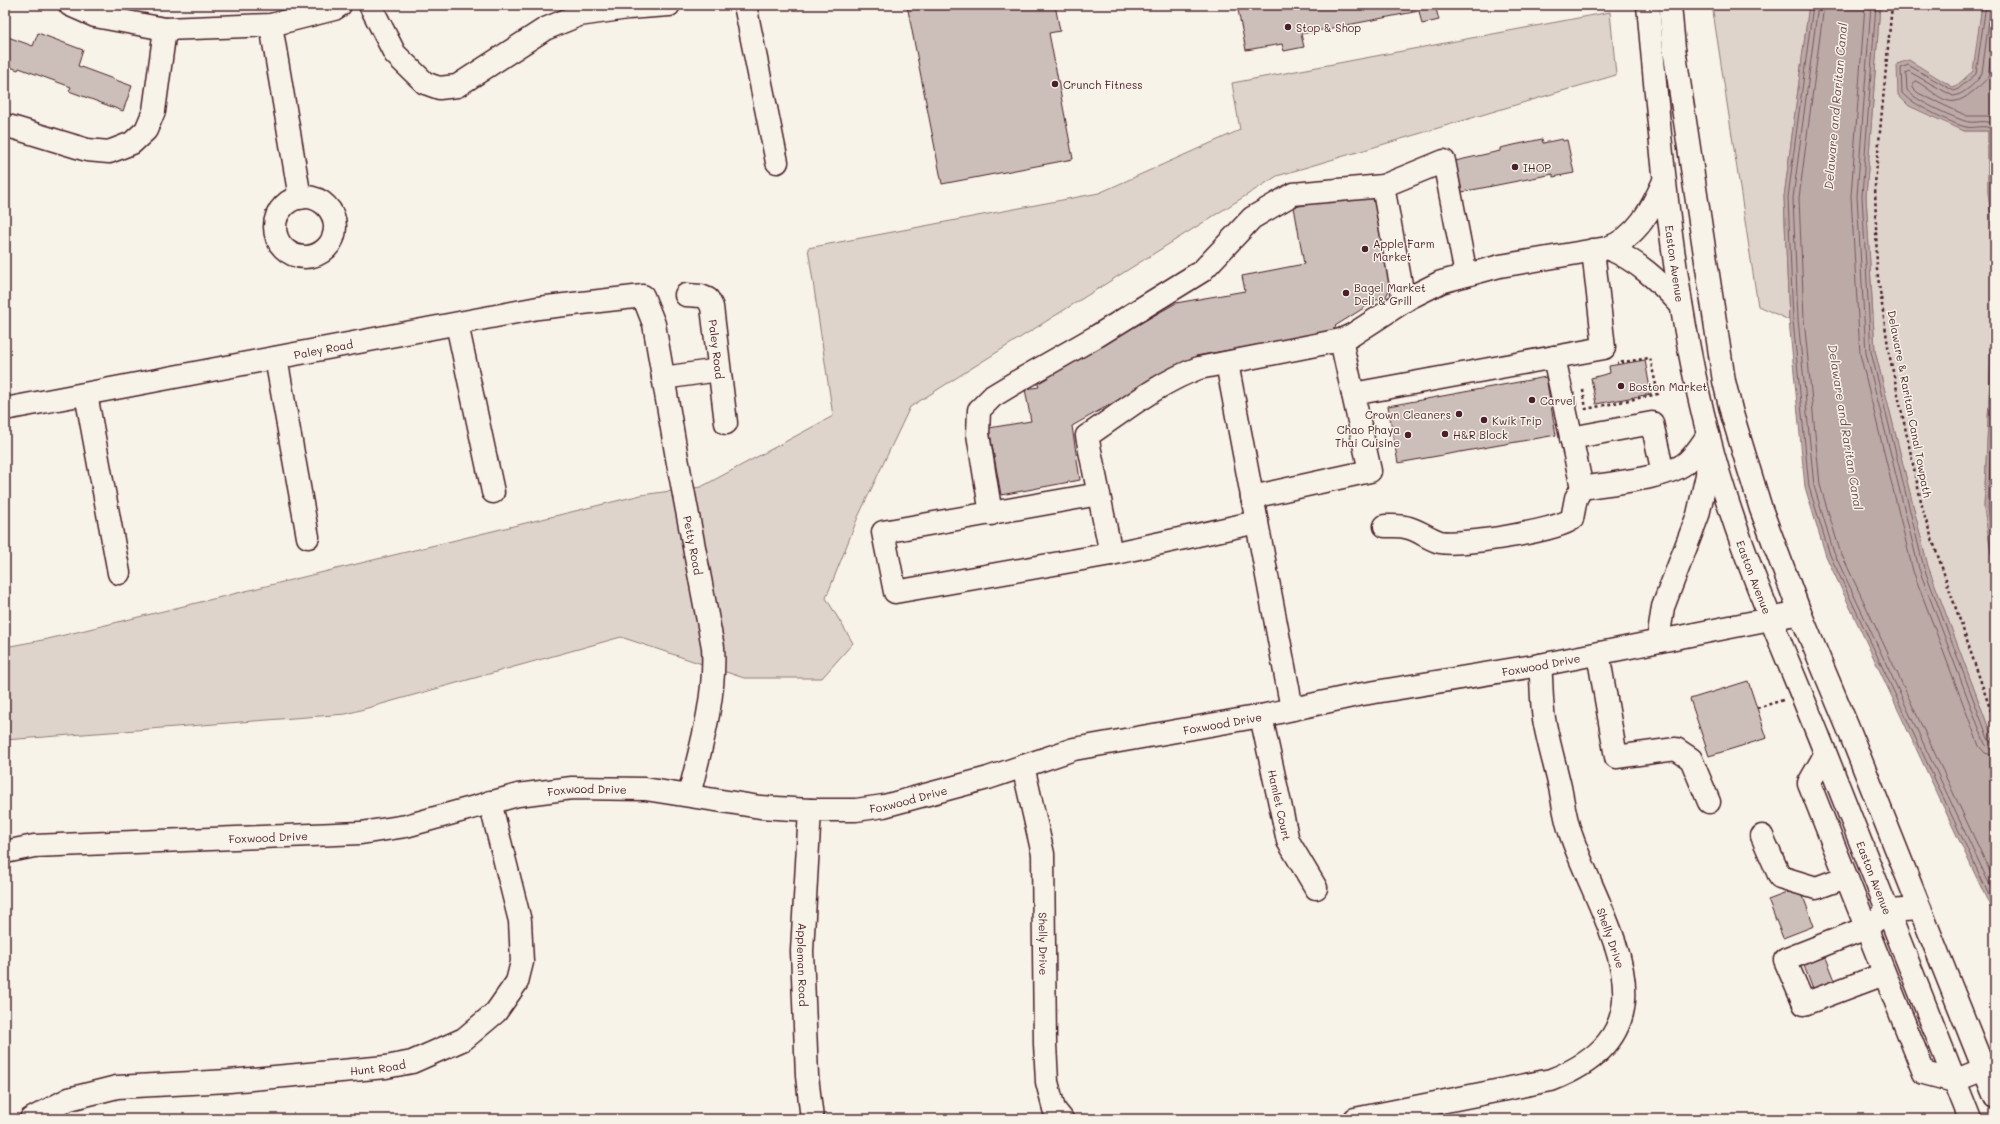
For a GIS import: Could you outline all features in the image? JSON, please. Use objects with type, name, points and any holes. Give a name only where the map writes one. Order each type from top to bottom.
[{"type":"street","points":[[70,5],[95,16],[165,29],[271,25],[334,9],[340,5]]},
{"type":"street","points":[[370,5],[395,54],[425,83],[439,88],[457,86],[546,29],[579,15],[628,8],[669,5]]},
{"type":"street","points":[[745,5],[777,162]]},
{"type":"street","name":"Easton Avenue","points":[[1648,5],[1664,181],[1681,305],[1708,435],[1735,523],[1771,620],[1970,1119]]},
{"type":"street","points":[[1670,5],[1675,55],[1724,381],[1732,414],[1761,508],[1800,613],[1995,1097]]},
{"type":"street","points":[[271,25],[300,198]]},
{"type":"street","points":[[5,125],[87,150],[108,152],[132,143],[146,130],[154,111],[165,29]]},
{"type":"street","points":[[991,514],[978,434],[979,410],[993,396],[1098,336],[1202,271],[1252,218],[1293,194],[1383,186],[1444,161],[1466,275]]},
{"type":"street","points":[[1110,554],[1087,436],[1164,384],[1199,368],[1341,340],[1352,335],[1404,301],[1441,282],[1500,266],[1600,249],[1619,244],[1642,222],[1651,208],[1664,181]]},
{"type":"street","points":[[1383,186],[1404,301]]},
{"type":"street","points":[[1600,249],[1621,253],[1640,266],[1658,281],[1681,305]]},
{"type":"street","points":[[1353,394],[1604,348],[1600,249]]},
{"type":"street","name":"Paley Road","points":[[686,295],[701,296],[708,299],[712,307],[726,423]]},
{"type":"street","name":"Paley Road","points":[[5,409],[538,308],[643,296]]},
{"type":"street","name":"Petty Road","points":[[643,296],[654,324],[713,647],[714,664],[707,719],[689,795]]},
{"type":"street","points":[[457,324],[493,492]]},
{"type":"street","points":[[1252,497],[1370,471],[1341,340]]},
{"type":"street","points":[[1385,526],[1410,528],[1439,541],[1453,543],[1506,537],[1568,522],[1572,519],[1576,498],[1582,488],[1554,357]]},
{"type":"street","points":[[276,358],[308,538]]},
{"type":"street","points":[[1227,363],[1292,709]]},
{"type":"street","points":[[663,378],[719,370]]},
{"type":"street","points":[[86,394],[119,573]]},
{"type":"street","points":[[1571,438],[1652,423],[1663,474]]},
{"type":"street","points":[[1582,488],[1663,474],[1686,463],[1696,453],[1708,435]]},
{"type":"street","points":[[1658,641],[1663,607],[1698,515],[1707,475],[1708,435]]},
{"type":"street","points":[[1099,494],[883,532],[895,592],[1110,554],[1257,522]]},
{"type":"street","name":"Foxwood Drive","points":[[5,852],[34,846],[361,833],[406,826],[518,795],[572,788],[645,789],[760,807],[810,810],[856,810],[884,806],[988,778],[1074,749],[1261,716],[1357,695],[1540,665],[1800,613]]},
{"type":"street","points":[[1598,653],[1616,757],[1676,749],[1691,759],[1709,802]]},
{"type":"street","name":"Shelly Drive","points":[[1355,1119],[1551,1080],[1574,1071],[1600,1050],[1618,1027],[1626,996],[1624,978],[1615,941],[1570,831],[1544,718],[1540,665]]},
{"type":"street","name":"Hamlet Court","points":[[1261,716],[1288,841],[1316,888]]},
{"type":"street","points":[[1825,755],[1809,783],[1924,1073],[1954,1081],[1984,1069]]},
{"type":"street","name":"Shelly Drive","points":[[1023,766],[1043,854],[1045,1044],[1047,1082],[1054,1109],[1062,1119]]},
{"type":"street","name":"Hunt Road","points":[[31,1119],[69,1099],[117,1087],[229,1081],[386,1067],[412,1062],[464,1039],[500,1006],[518,982],[522,962],[520,921],[490,802]]},
{"type":"street","name":"Appleman Road","points":[[810,810],[802,951],[807,1076],[812,1119]]},
{"type":"street","points":[[1762,836],[1780,877],[1816,888],[1846,877]]},
{"type":"street","points":[[1884,974],[1804,1004],[1785,960],[1866,928],[1888,911],[1920,909]]},
{"type":"path","name":"Delaware & Raritan Canal Towpath","points":[[1892,5],[1875,184],[1877,270],[1890,353],[1924,515],[1995,723]]},
{"type":"path","points":[[1583,390],[1586,409],[1658,394],[1650,358],[1613,364]]},
{"type":"path","points":[[1757,708],[1784,700]]},
{"type":"shaded area","points":[[1712,5],[1809,5],[1784,197],[1789,320],[1758,306]]},
{"type":"shaded area","points":[[1880,5],[1982,5],[1974,71],[1954,88],[1909,61],[1897,64],[1964,131],[1988,131],[1988,192],[1995,249],[1995,267],[1984,508],[1995,576],[1995,745],[1928,567],[1875,351],[1866,196]]},
{"type":"shaded area","points":[[1610,12],[1616,75],[1277,176],[910,407],[858,517],[826,598],[853,643],[822,678],[744,678],[621,637],[346,714],[5,740],[5,647],[48,639],[641,495],[701,487],[833,416],[808,248],[1099,193],[1240,130],[1232,83]]},
{"type":"water","name":"Delaware and Raritan Canal","points":[[1809,5],[1880,5],[1866,196],[1875,351],[1928,566],[1995,745],[1995,917],[1826,556],[1805,487],[1789,320],[1784,197]]},
{"type":"water","points":[[1982,5],[1995,5],[1995,249],[1988,192],[1988,131],[1964,131],[1909,106],[1898,95],[1897,64],[1909,60],[1954,88],[1973,71]]},
{"type":"water","points":[[1995,267],[1995,576],[1984,508]]},
{"type":"building","points":[[907,5],[1055,5],[1060,31],[1049,33],[1073,159],[942,184]]},
{"type":"building","name":"Stop & Shop","points":[[1237,5],[1457,5],[1436,9],[1439,20],[1422,24],[1419,11],[1301,34],[1304,47],[1284,51],[1282,44],[1246,50]]},
{"type":"building","points":[[38,33],[83,50],[78,66],[132,86],[123,111],[69,91],[71,87],[19,68],[18,70],[5,65],[5,36],[33,46]]},
{"type":"building","name":"IHOP","points":[[1542,139],[1543,143],[1562,139],[1563,141],[1567,140],[1574,173],[1553,177],[1553,174],[1462,192],[1455,161],[1500,151],[1500,148]]},
{"type":"building","points":[[1373,193],[1390,287],[1386,297],[1380,300],[1378,299],[1335,326],[1336,327],[1329,332],[1196,356],[1072,426],[1080,480],[1001,495],[989,428],[1031,421],[1025,389],[1039,387],[1037,382],[1176,303],[1245,291],[1242,276],[1304,264],[1294,207]]},
{"type":"building","name":"Boston Market","points":[[1645,360],[1651,394],[1596,404],[1591,378],[1610,373],[1609,366]]},
{"type":"building","points":[[1546,377],[1556,435],[1398,463],[1388,406]]},
{"type":"building","points":[[1748,681],[1767,738],[1709,756],[1690,699]]},
{"type":"building","points":[[1800,888],[1814,926],[1783,938],[1768,900]]},
{"type":"building","points":[[1823,950],[1838,988],[1816,997],[1801,958]]},
{"type":"place","name":"Stop & Shop","points":[[1288,27]]},
{"type":"place","name":"Crunch Fitness","points":[[1055,84]]},
{"type":"place","name":"IHOP","points":[[1515,167]]},
{"type":"place","name":"Apple Farm Market","points":[[1365,249]]},
{"type":"place","name":"Bagel Market Deli & Grill","points":[[1346,293]]},
{"type":"place","name":"Boston Market","points":[[1621,386]]},
{"type":"place","name":"Carvel","points":[[1532,400]]},
{"type":"place","name":"Crown Cleaners","points":[[1459,414]]},
{"type":"place","name":"Kwik Trip","points":[[1484,420]]},
{"type":"place","name":"H&R Block","points":[[1445,434]]},
{"type":"place","name":"Chao Phaya Thai Cuisine","points":[[1408,435]]}]
